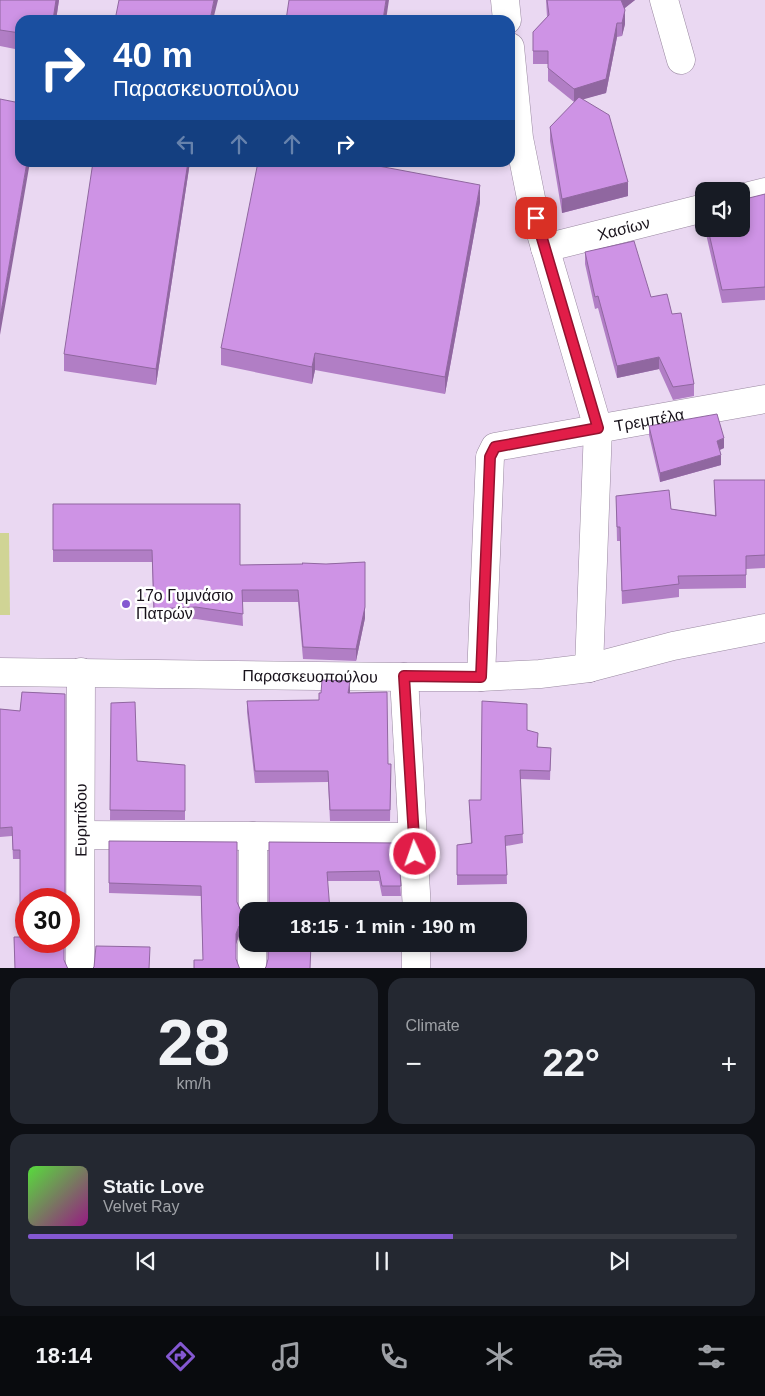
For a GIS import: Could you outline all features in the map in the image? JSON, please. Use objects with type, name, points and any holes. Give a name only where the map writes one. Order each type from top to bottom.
[{"type":"street","points":[[505,0],[506,15]]},
{"type":"street","points":[[664,0],[681,60]]},
{"type":"street","points":[[515,98],[519,138],[532,203],[598,428],[589,668]]},
{"type":"street","points":[[750,196],[765,192]]},
{"type":"street","name":"Χασίων","points":[[545,248],[695,210]]},
{"type":"street","name":"Τρεμπέλα","points":[[481,677],[490,457],[495,447],[765,399]]},
{"type":"street","name":"Παρασκευοπούλου","points":[[0,672],[481,677],[540,674],[589,668],[673,646],[765,628]]},
{"type":"street","name":"Ευριπίδου","points":[[80,968],[81,672]]},
{"type":"street","points":[[404,676],[414,837],[416,902]]},
{"type":"street","points":[[81,835],[414,837]]},
{"type":"street","points":[[253,836],[253,902]]},
{"type":"street","points":[[252,952],[252,968]]},
{"type":"street","points":[[416,952],[416,968]]},
{"type":"green space","points":[[0,533],[9,533],[10,615],[0,615]]},
{"type":"building","points":[[0,0],[56,0],[54,15],[15,15],[15,32],[0,30]]},
{"type":"building","points":[[119,0],[214,0],[211,15],[116,15]]},
{"type":"building","points":[[289,0],[386,0],[384,15],[287,15]]},
{"type":"building","points":[[547,0],[621,0],[625,10],[622,23],[617,23],[606,79],[574,89],[548,68],[548,51],[533,51],[533,32],[549,15]]},
{"type":"building","points":[[579,97],[609,115],[628,182],[562,199],[550,127]]},
{"type":"building","points":[[0,99],[15,102],[15,167],[26,167],[0,318]]},
{"type":"building","points":[[92,167],[187,167],[156,369],[64,354]]},
{"type":"building","points":[[257,167],[384,167],[480,185],[445,377],[315,353],[312,367],[221,348]]},
{"type":"building","points":[[765,194],[765,287],[722,290],[710,237],[750,237],[750,198]]},
{"type":"building","points":[[634,241],[651,297],[667,294],[672,314],[681,313],[694,384],[673,387],[659,357],[617,366],[598,296],[595,297],[585,252]]},
{"type":"building","points":[[717,414],[724,438],[717,441],[721,455],[660,473],[649,426]]},
{"type":"building","points":[[714,480],[765,480],[765,555],[746,556],[746,575],[678,576],[679,584],[622,591],[620,527],[617,527],[616,496],[669,490],[671,509],[716,516]]},
{"type":"building","points":[[53,504],[240,504],[240,565],[365,562],[365,607],[356,649],[303,647],[298,590],[242,590],[243,614],[196,607],[154,609],[152,550],[53,550]]},
{"type":"building","points":[[322,680],[350,681],[348,693],[387,692],[388,764],[391,764],[390,810],[330,810],[328,771],[255,771],[247,701],[319,700]]},
{"type":"building","points":[[22,692],[65,694],[65,888],[20,888],[20,850],[13,850],[12,827],[0,828],[0,709],[20,711]]},
{"type":"building","points":[[482,701],[527,704],[527,730],[538,733],[537,747],[551,748],[550,771],[520,770],[523,834],[505,836],[507,875],[457,875],[457,845],[472,843],[469,800],[481,800]]},
{"type":"building","points":[[135,702],[137,761],[185,765],[185,811],[110,810],[111,703]]},
{"type":"building","points":[[109,841],[237,842],[239,926],[236,934],[236,959],[240,968],[194,968],[194,960],[203,960],[201,886],[109,883]]},
{"type":"building","points":[[269,842],[398,843],[401,886],[382,886],[379,871],[327,872],[329,902],[269,902]]},
{"type":"building","points":[[14,937],[15,953],[64,953],[64,960],[68,968],[15,968]]},
{"type":"building","points":[[96,946],[150,947],[149,968],[94,967]]},
{"type":"building","points":[[268,952],[311,952],[310,968],[266,967]]},
{"type":"place","name":"17ο Γυμνάσιο Πατρών","points":[[126,604]]},
{"type":"route","points":[[415,854],[404,676],[481,677],[490,457],[495,447],[598,428],[536,218]]}]
